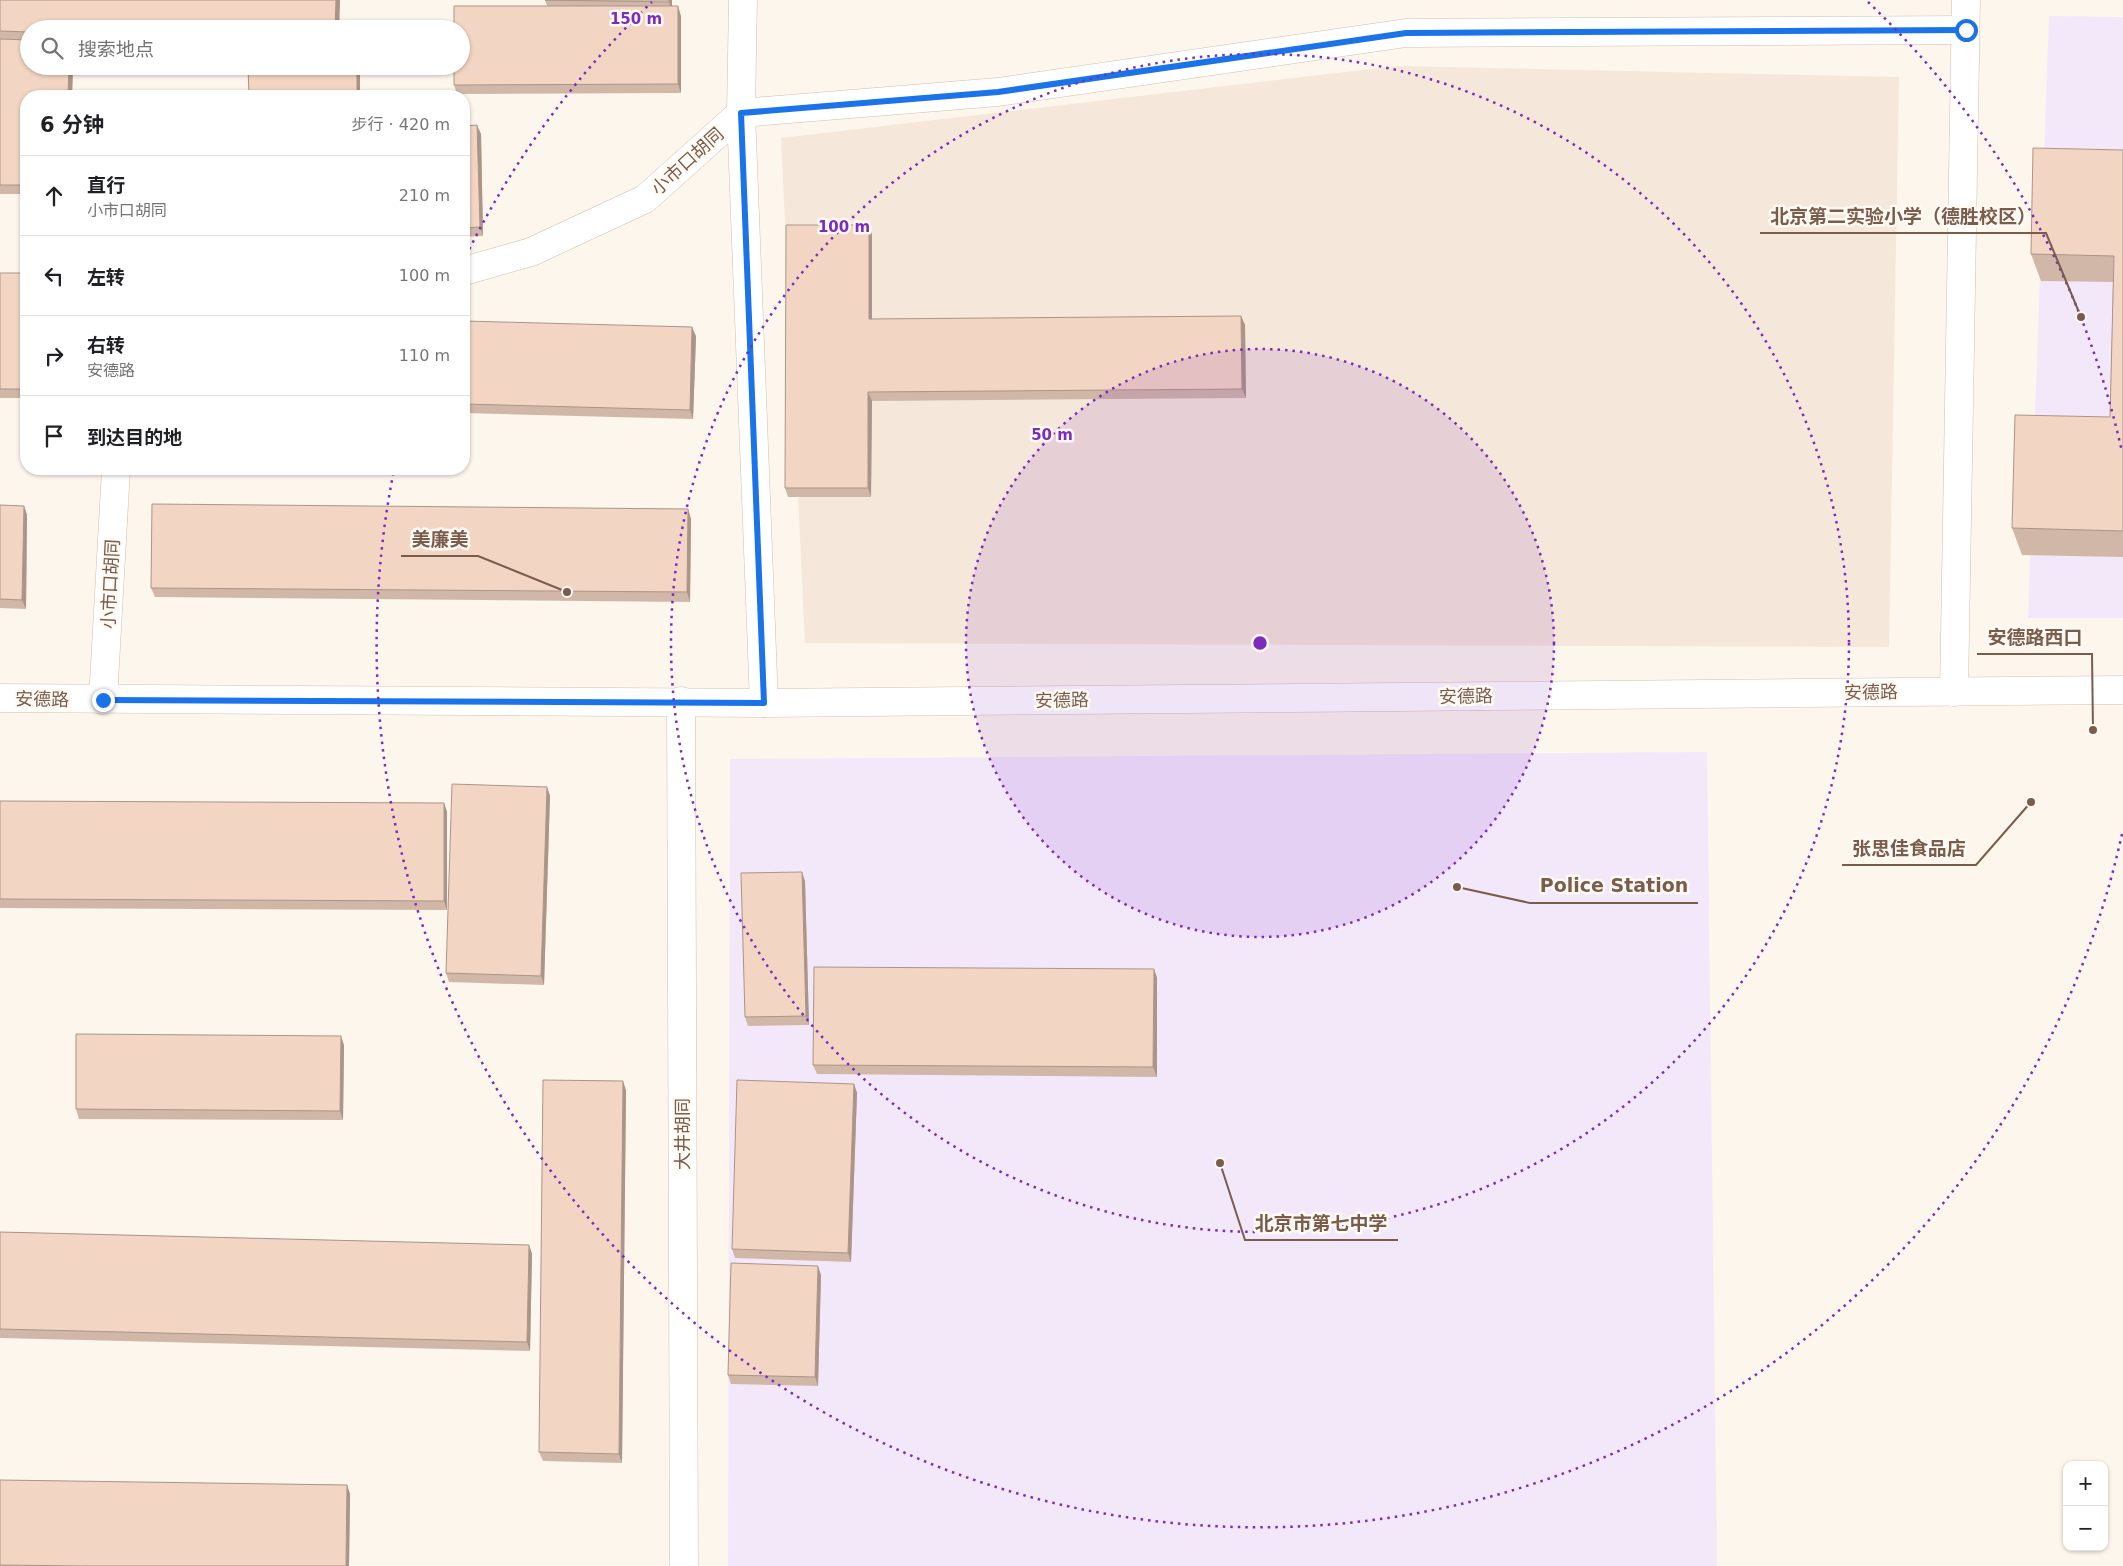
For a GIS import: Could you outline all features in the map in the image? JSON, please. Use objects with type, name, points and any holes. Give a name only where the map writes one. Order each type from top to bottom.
[{"type":"street","points":[[743,0],[741,113],[764,703]]},
{"type":"street","points":[[1954,692],[1966,0]]},
{"type":"street","points":[[741,113],[998,92],[1406,33],[1966,30]]},
{"type":"street","name":"小市口胡同","points":[[470,269],[531,252],[645,199],[741,113]]},
{"type":"street","name":"小市口胡同","points":[[103,700],[116,475]]},
{"type":"street","name":"安德路","points":[[0,698],[764,703],[2123,690]]},
{"type":"street","name":"大井胡同","points":[[681,701],[684,1566]]},
{"type":"shaded area","points":[[2049,16],[2123,17],[2123,618],[2028,618]]},
{"type":"shaded area","points":[[1397,66],[1899,77],[1889,647],[805,643],[781,138]]},
{"type":"shaded area","points":[[1707,752],[1717,1566],[728,1566],[730,759]]},
{"type":"building","points":[[0,0],[336,0],[335,20],[20,20],[20,32],[0,31]]},
{"type":"building","points":[[545,0],[669,0],[669,2]]},
{"type":"building","points":[[454,6],[678,6],[678,84],[454,85],[454,75],[470,75],[470,20],[454,20]]},
{"type":"building","points":[[0,39],[20,40],[20,75],[69,75],[68,90],[20,90],[20,185],[0,185]]},
{"type":"building","points":[[248,75],[357,75],[357,90],[249,90]]},
{"type":"building","points":[[477,125],[480,227],[470,228],[470,126]]},
{"type":"building","points":[[2033,148],[2123,150],[2123,531],[2012,528],[2015,415],[2110,417],[2114,256],[2031,254]]},
{"type":"building","points":[[786,225],[869,225],[869,319],[1241,316],[1242,389],[868,392],[868,488],[785,488]]},
{"type":"building","points":[[0,273],[20,273],[20,389],[0,389]]},
{"type":"building","points":[[470,321],[692,327],[690,410],[470,404]]},
{"type":"building","points":[[152,504],[688,509],[687,592],[151,588]]},
{"type":"building","points":[[0,505],[24,506],[22,600],[0,599]]},
{"type":"building","points":[[452,784],[547,787],[541,976],[446,973]]},
{"type":"building","points":[[0,801],[444,803],[444,901],[0,899]]},
{"type":"building","points":[[802,872],[806,1016],[745,1017],[741,873]]},
{"type":"building","points":[[814,967],[1154,969],[1153,1067],[813,1065]]},
{"type":"building","points":[[76,1034],[341,1036],[340,1111],[76,1109]]},
{"type":"building","points":[[543,1080],[623,1081],[619,1454],[539,1452]]},
{"type":"building","points":[[737,1080],[854,1084],[848,1253],[732,1249]]},
{"type":"building","points":[[0,1232],[529,1245],[527,1342],[0,1329]]},
{"type":"building","points":[[731,1263],[818,1266],[815,1377],[728,1375]]},
{"type":"building","points":[[0,1480],[347,1485],[346,1566],[0,1565]]},
{"type":"place","name":"北京第二实验小学（德胜校区）","points":[[2081,317]]},
{"type":"place","name":"美廉美","points":[[567,592]]},
{"type":"place","name":"安德路西口","points":[[2093,730]]},
{"type":"place","name":"张思佳食品店","points":[[2031,802]]},
{"type":"place","name":"Police Station","points":[[1457,887]]},
{"type":"place","name":"北京市第七中学","points":[[1220,1163]]},
{"type":"route","points":[[103,700],[681,701],[764,703],[741,113],[998,92],[1406,33],[1966,30]]}]
